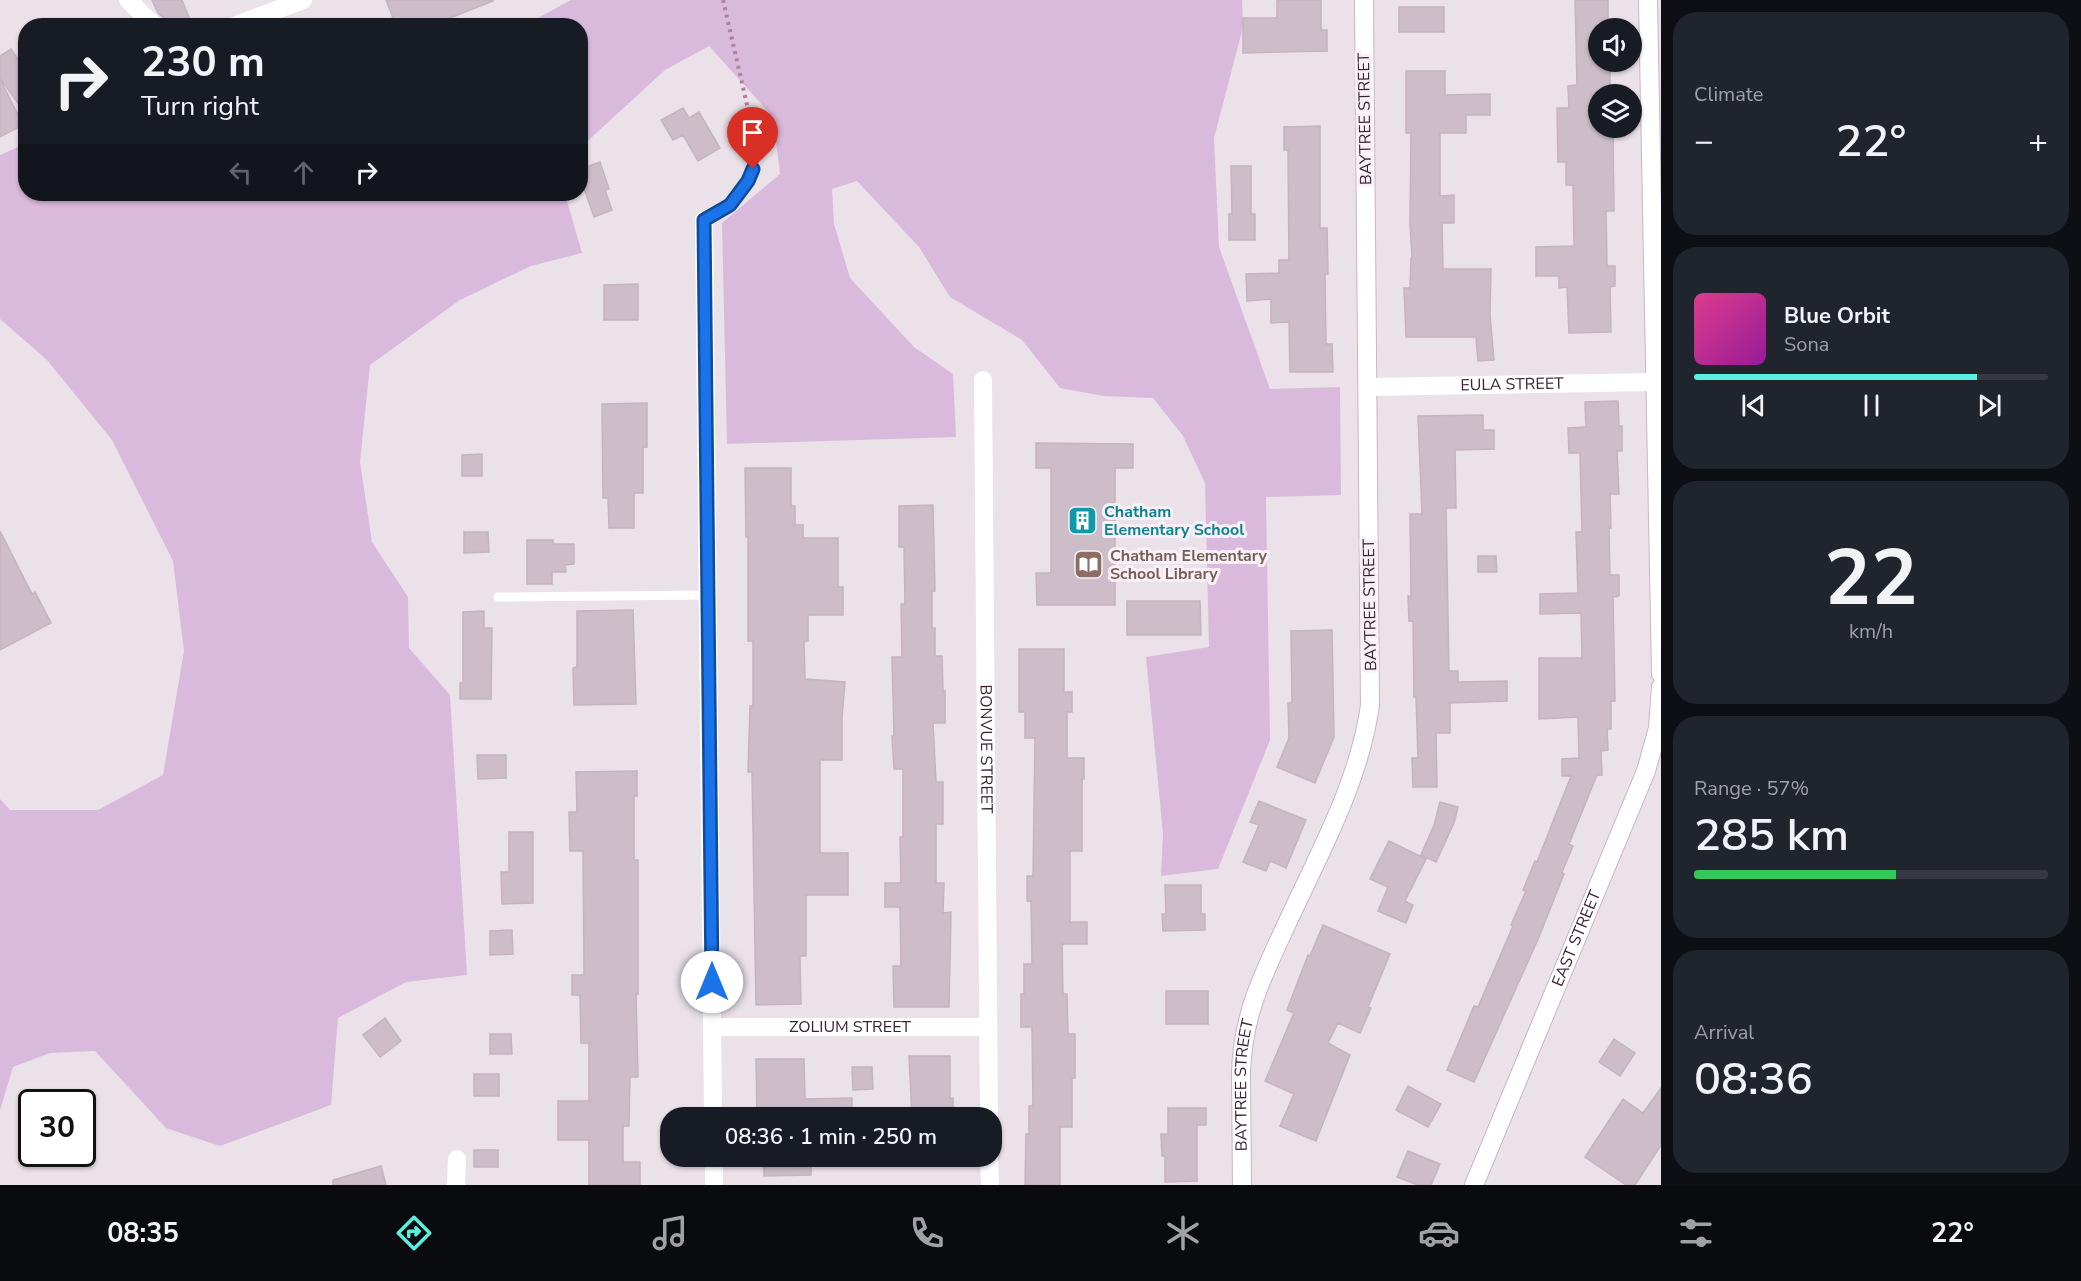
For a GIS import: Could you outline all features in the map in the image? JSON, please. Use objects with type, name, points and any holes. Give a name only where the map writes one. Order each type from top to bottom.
[{"type":"street","points":[[128,0],[146,18]]},
{"type":"street","points":[[255,18],[303,0]]},
{"type":"street","name":"BAYTREE STREET","points":[[1242,1185],[1241,1072],[1248,1017],[1260,981],[1351,783],[1367,724],[1371,687],[1364,0]]},
{"type":"street","points":[[1648,0],[1661,674]]},
{"type":"street","points":[[704,220],[713,1107]]},
{"type":"street","name":"BONVUE STREET","points":[[983,380],[989,1107]]},
{"type":"street","name":"EULA STREET","points":[[1368,387],[1655,382]]},
{"type":"street","name":"EAST STREET","points":[[1474,1185],[1646,771],[1658,728],[1661,687]]},
{"type":"street","name":"ZOLIUM STREET","points":[[712,1027],[988,1027]]},
{"type":"street","points":[[456,1185],[457,1159]]},
{"type":"street","points":[[714,1167],[714,1185]]},
{"type":"street","points":[[989,1167],[990,1185]]},
{"type":"lane","points":[[704,220],[730,205],[748,181],[758,156]]},
{"type":"lane","points":[[498,597],[708,595]]},
{"type":"path","points":[[723,0],[758,156]]},
{"type":"shaded area","points":[[571,0],[1242,0],[1243,27],[1214,138],[1219,247],[1270,389],[1340,387],[1341,495],[1266,497],[1270,740],[1218,869],[1161,876],[1163,834],[1146,657],[1209,647],[1205,483],[1183,436],[1153,398],[1104,396],[1060,388],[1022,340],[950,297],[919,247],[857,181],[832,189],[834,224],[850,278],[914,347],[953,374],[956,437],[727,444],[722,223],[780,174],[773,117],[709,46],[665,70],[588,141],[588,18],[538,18]]},
{"type":"shaded area","points":[[18,147],[18,201],[567,201],[582,253],[531,266],[460,300],[370,365],[360,462],[372,542],[408,597],[409,648],[450,695],[467,975],[406,982],[338,1018],[331,1105],[220,1146],[166,1128],[95,1051],[50,1053],[13,1067],[0,1110],[0,799],[10,810],[98,810],[163,775],[184,651],[173,561],[112,440],[47,360],[0,319],[0,155]]},
{"type":"building","points":[[152,0],[182,0],[189,17],[164,18],[158,13]]},
{"type":"building","points":[[386,0],[493,0],[450,18],[393,18]]},
{"type":"building","points":[[1277,0],[1321,0],[1321,30],[1327,30],[1327,51],[1243,53],[1243,18],[1277,18]]},
{"type":"building","points":[[1575,0],[1608,0],[1608,18],[1588,18],[1588,72],[1610,72],[1610,84],[1588,84],[1588,138],[1613,138],[1614,211],[1606,211],[1607,266],[1615,266],[1615,286],[1610,287],[1611,332],[1569,333],[1567,287],[1559,288],[1559,276],[1536,276],[1536,247],[1574,246],[1573,185],[1566,185],[1566,162],[1558,162],[1557,108],[1569,108],[1568,86],[1577,85]]},
{"type":"building","points":[[1399,7],[1444,7],[1444,32],[1399,32]]},
{"type":"building","points":[[11,49],[18,59],[18,104],[0,78],[0,56]]},
{"type":"building","points":[[1406,71],[1445,71],[1445,95],[1490,94],[1490,115],[1466,115],[1466,133],[1440,133],[1440,196],[1454,195],[1454,223],[1442,223],[1443,269],[1491,269],[1490,315],[1494,360],[1478,361],[1476,337],[1406,337],[1404,288],[1410,288],[1412,258],[1411,133],[1406,133]]},
{"type":"building","points":[[0,79],[18,115],[18,128],[0,137]]},
{"type":"building","points":[[683,108],[689,118],[699,112],[720,148],[698,161],[683,135],[673,140],[661,120]]},
{"type":"building","points":[[1320,126],[1320,228],[1327,228],[1326,344],[1332,344],[1333,372],[1290,372],[1289,322],[1271,323],[1271,299],[1247,301],[1246,274],[1279,273],[1279,260],[1289,260],[1288,150],[1284,150],[1284,127]]},
{"type":"building","points":[[600,162],[609,189],[605,190],[612,210],[594,217],[588,200],[588,166]]},
{"type":"building","points":[[1231,166],[1251,166],[1251,214],[1255,214],[1255,240],[1229,240],[1229,214],[1232,214]]},
{"type":"building","points":[[638,284],[638,320],[604,320],[604,285]]},
{"type":"building","points":[[1618,401],[1619,426],[1622,426],[1622,451],[1617,451],[1619,494],[1610,494],[1611,528],[1609,528],[1610,575],[1619,575],[1619,596],[1613,597],[1615,701],[1611,701],[1611,729],[1607,729],[1608,750],[1601,751],[1602,775],[1597,775],[1569,844],[1573,846],[1562,872],[1564,874],[1539,937],[1474,1082],[1447,1070],[1474,1006],[1478,1007],[1513,926],[1511,925],[1526,891],[1523,890],[1535,861],[1537,862],[1571,776],[1562,776],[1562,759],[1579,758],[1578,717],[1539,719],[1539,658],[1582,658],[1581,613],[1540,614],[1540,594],[1578,593],[1576,532],[1582,532],[1580,453],[1569,453],[1568,428],[1586,427],[1585,402]]},
{"type":"building","points":[[647,403],[647,447],[643,447],[643,493],[634,493],[634,528],[609,528],[608,498],[603,498],[602,404]]},
{"type":"building","points":[[1483,415],[1483,430],[1494,430],[1494,449],[1455,450],[1456,508],[1446,508],[1449,671],[1458,671],[1458,682],[1507,681],[1507,701],[1450,703],[1450,733],[1436,733],[1437,787],[1413,787],[1412,758],[1418,758],[1413,621],[1409,621],[1408,596],[1411,596],[1410,514],[1422,514],[1418,416]]},
{"type":"building","name":"Chatham Elementary School","points":[[1036,443],[1133,444],[1133,468],[1115,468],[1115,605],[1037,605],[1036,573],[1051,573],[1051,468],[1036,468]]},
{"type":"building","points":[[482,454],[482,476],[462,476],[462,455]]},
{"type":"building","points":[[745,468],[791,468],[791,506],[795,506],[795,525],[803,525],[803,538],[838,538],[838,587],[843,587],[843,615],[808,615],[808,641],[804,641],[805,679],[845,682],[842,760],[820,760],[820,853],[848,853],[848,895],[806,895],[806,956],[800,956],[801,1004],[756,1005],[752,772],[748,772],[750,706],[753,706],[753,641],[748,641],[748,537],[746,537]]},
{"type":"building","points":[[933,505],[935,591],[932,591],[932,628],[935,628],[935,656],[942,656],[943,691],[945,691],[945,723],[933,723],[936,782],[943,782],[943,824],[936,824],[936,883],[944,883],[943,913],[951,912],[949,1007],[894,1007],[893,966],[901,966],[900,907],[885,907],[885,883],[901,883],[900,837],[903,837],[903,769],[894,769],[892,736],[894,736],[892,657],[902,657],[901,604],[905,604],[904,547],[899,547],[899,506]]},
{"type":"building","points":[[0,531],[32,594],[35,592],[51,623],[0,650]]},
{"type":"building","points":[[464,532],[488,532],[489,552],[464,553]]},
{"type":"building","points":[[527,540],[553,540],[553,544],[574,544],[574,564],[565,565],[566,572],[552,572],[552,584],[527,584]]},
{"type":"building","points":[[1478,556],[1496,556],[1497,572],[1478,572]]},
{"type":"building","points":[[1127,601],[1200,601],[1201,635],[1127,635]]},
{"type":"building","points":[[633,610],[636,704],[574,705],[573,668],[577,667],[577,611]]},
{"type":"building","points":[[484,611],[484,628],[492,628],[491,699],[460,699],[460,683],[463,683],[463,612]]},
{"type":"building","points":[[1332,630],[1334,737],[1315,783],[1277,767],[1289,738],[1288,703],[1292,703],[1291,631]]},
{"type":"building","points":[[1019,649],[1064,649],[1064,692],[1072,692],[1072,712],[1067,712],[1067,758],[1084,758],[1082,851],[1070,851],[1070,922],[1087,922],[1087,944],[1062,944],[1063,994],[1067,994],[1068,1034],[1075,1034],[1075,1078],[1072,1078],[1072,1127],[1060,1127],[1060,1185],[1025,1185],[1026,1134],[1029,1134],[1029,1106],[1033,1106],[1032,1027],[1021,1027],[1021,994],[1024,994],[1024,964],[1032,964],[1031,901],[1027,901],[1027,876],[1033,876],[1035,738],[1025,738],[1025,712],[1019,712]]},
{"type":"building","points":[[477,755],[506,755],[506,778],[478,779]]},
{"type":"building","points":[[637,771],[637,796],[634,796],[634,860],[638,860],[638,994],[636,994],[638,1077],[630,1077],[629,1126],[623,1126],[623,1162],[640,1162],[640,1185],[589,1185],[589,1140],[558,1140],[558,1101],[589,1101],[589,1043],[581,1043],[580,995],[572,995],[572,975],[584,975],[583,851],[570,851],[569,812],[577,812],[576,772]]},
{"type":"building","points":[[1259,801],[1306,820],[1286,868],[1270,861],[1266,871],[1243,862],[1259,825],[1250,822]]},
{"type":"building","points":[[1440,802],[1458,807],[1454,823],[1436,862],[1421,855],[1434,825]]},
{"type":"building","points":[[509,832],[533,832],[533,903],[502,904],[501,872],[509,872]]},
{"type":"building","points":[[1389,841],[1426,859],[1405,901],[1413,905],[1406,923],[1378,911],[1388,887],[1370,879]]},
{"type":"building","points":[[1165,885],[1201,885],[1201,914],[1205,914],[1205,930],[1163,931],[1162,914],[1166,914]]},
{"type":"building","points":[[1323,925],[1390,954],[1360,1033],[1338,1023],[1328,1043],[1350,1055],[1316,1141],[1280,1126],[1294,1094],[1265,1081],[1294,1013],[1287,1010],[1308,955],[1310,956]]},
{"type":"building","points":[[512,930],[513,954],[490,955],[490,931]]},
{"type":"building","points":[[1166,991],[1208,991],[1208,1024],[1166,1024]]},
{"type":"building","points":[[385,1018],[401,1041],[380,1057],[363,1035]]},
{"type":"building","points":[[490,1034],[511,1034],[512,1054],[490,1054]]},
{"type":"building","points":[[1614,1039],[1635,1053],[1620,1076],[1599,1062]]},
{"type":"building","points":[[909,1056],[950,1056],[950,1098],[953,1098],[953,1107],[911,1107]]},
{"type":"building","points":[[756,1059],[804,1059],[805,1099],[852,1098],[852,1107],[757,1107]]},
{"type":"building","points":[[852,1067],[872,1067],[873,1089],[853,1090]]},
{"type":"building","points":[[474,1074],[499,1074],[499,1096],[474,1096]]},
{"type":"building","points":[[1408,1086],[1441,1104],[1428,1127],[1396,1110]]},
{"type":"building","points":[[1661,1088],[1661,1145],[1635,1185],[1626,1185],[1585,1157],[1623,1099],[1643,1113]]},
{"type":"building","points":[[1168,1108],[1206,1108],[1206,1125],[1197,1125],[1197,1181],[1165,1182],[1165,1156],[1162,1156],[1161,1134],[1168,1134]]},
{"type":"building","points":[[474,1150],[498,1150],[498,1167],[474,1167]]},
{"type":"building","points":[[1408,1151],[1440,1164],[1431,1185],[1418,1185],[1397,1177]]},
{"type":"building","points":[[381,1166],[386,1185],[333,1185],[333,1180]]},
{"type":"building","points":[[764,1167],[811,1167],[811,1175],[764,1176]]},
{"type":"place","name":"Chatham Elementary School","points":[[1083,521]]},
{"type":"place","name":"Chatham Elementary School Library","points":[[1089,565]]},
{"type":"route","points":[[712,982],[704,220],[730,205],[748,181],[753,169]]}]
